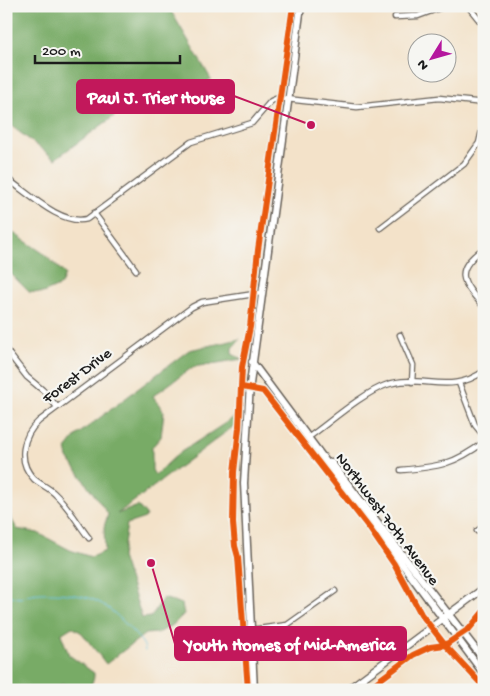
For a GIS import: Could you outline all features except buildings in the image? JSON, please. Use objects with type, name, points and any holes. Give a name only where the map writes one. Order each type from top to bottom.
[{"type":"main road","points":[[254,690],[244,483],[252,362],[301,6]]},
{"type":"main road","name":"Northwest 70th Avenue","points":[[252,362],[484,674]]},
{"type":"main road","name":"Northwest 70th Avenue","points":[[309,437],[320,448],[484,660]]},
{"type":"main road","points":[[347,690],[484,588]]},
{"type":"street","points":[[395,16],[418,16],[445,6]]},
{"type":"street","points":[[468,6],[484,26]]},
{"type":"street","points":[[6,178],[62,217],[82,220],[128,189],[191,142],[248,125],[256,119],[271,101],[288,99],[357,107],[439,98],[484,103]]},
{"type":"street","points":[[380,228],[464,164],[479,142],[484,122]]},
{"type":"street","points":[[94,213],[136,270]]},
{"type":"street","points":[[484,248],[467,261],[463,275],[465,285],[484,306]]},
{"type":"street","name":"Forest Drive","points":[[89,538],[60,499],[35,480],[25,464],[23,450],[30,431],[57,407],[192,307],[202,302],[261,293]]},
{"type":"street","points":[[400,335],[412,365],[412,382]]},
{"type":"street","points":[[6,350],[27,377],[45,392],[57,407]]},
{"type":"street","points":[[309,437],[380,388],[394,383],[459,383],[484,370]]},
{"type":"street","points":[[459,383],[476,424],[484,436]]},
{"type":"street","points":[[401,470],[447,464],[466,456],[484,442]]},
{"type":"street","points":[[477,531],[484,526]]},
{"type":"street","points":[[251,630],[287,626],[335,591]]},
{"type":"green space","points":[[6,6],[168,6],[211,79],[187,92],[160,83],[55,159],[6,122]]},
{"type":"green space","points":[[6,228],[43,253],[65,274],[61,285],[43,293],[29,292],[6,269]]},
{"type":"green space","points":[[240,339],[232,348],[232,354],[242,359],[193,367],[153,396],[164,412],[161,437],[152,447],[152,470],[155,475],[178,454],[236,416],[238,423],[117,514],[138,506],[146,515],[145,518],[127,524],[122,557],[142,618],[151,617],[163,598],[182,604],[184,614],[173,625],[158,633],[145,634],[106,664],[82,633],[72,627],[61,634],[69,655],[94,673],[91,684],[88,687],[73,688],[63,684],[56,687],[57,690],[6,690],[6,509],[17,529],[38,533],[70,550],[91,557],[105,551],[104,527],[108,514],[68,458],[66,449],[77,435],[189,350]]},
{"type":"waterway","points":[[6,595],[20,598],[32,594],[54,593],[89,598],[107,607],[115,614],[141,641],[145,651]]},
{"type":"cycle path","points":[[248,690],[238,557],[233,523],[234,472],[239,428],[242,367],[250,327],[258,250],[293,6]]},
{"type":"cycle path","points":[[242,387],[263,391],[370,529],[394,564],[421,614],[445,645],[484,687]]},
{"type":"cycle path","points":[[366,690],[413,655],[430,647],[445,645],[469,629],[484,611]]},
{"type":"place","name":"Paul J. Trier House","points":[[311,125]]},
{"type":"place","name":"Youth Homes of Mid-America","points":[[151,563]]}]
